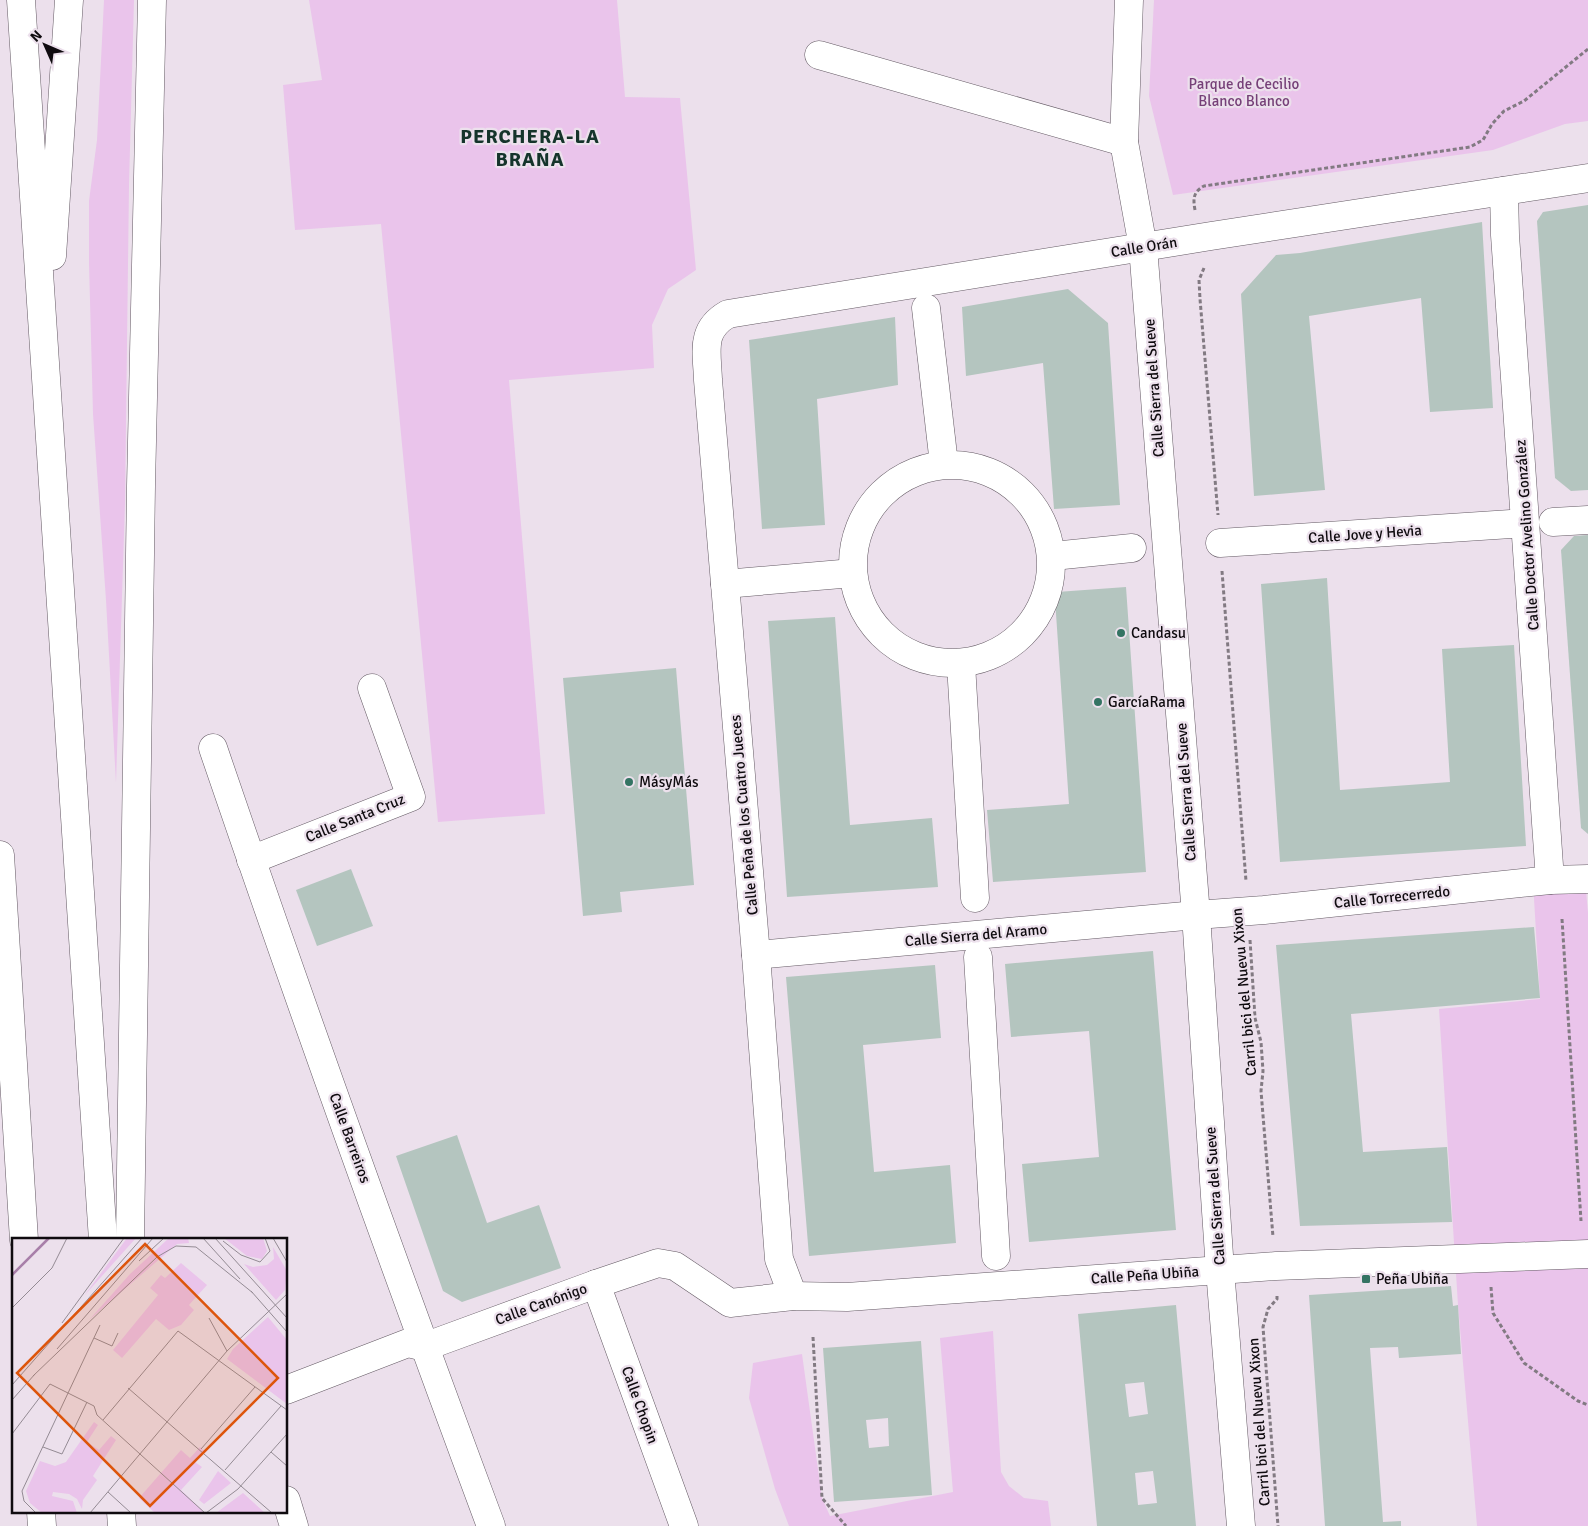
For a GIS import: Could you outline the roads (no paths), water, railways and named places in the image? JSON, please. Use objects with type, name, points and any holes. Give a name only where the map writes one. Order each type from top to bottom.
[{"type":"main road","points":[[21,0],[103,1238]]},
{"type":"main road","points":[[44,367],[69,0]]},
{"type":"main road","points":[[130,1238],[140,486],[152,0]]},
{"type":"main road","name":"Calle Sierra del Sueve","points":[[1129,0],[1124,142],[1143,247],[1196,915],[1220,1270],[1241,1526]]},
{"type":"main road","points":[[819,55],[1124,142]]},
{"type":"main road","name":"Calle Orán","points":[[709,332],[717,320],[728,314],[1588,178]]},
{"type":"main road","name":"Calle Doctor Avelino González","points":[[1504,191],[1505,235],[1550,880]]},
{"type":"main road","points":[[926,308],[944,464]]},
{"type":"main road","name":"Calle Peña de los Cuatro Jueces","points":[[709,332],[706,341],[779,1259],[793,1296]]},
{"type":"main road","points":[[944,464],[975,466],[1005,478],[1028,498],[1045,525],[1053,556],[1050,587],[1038,616],[1018,640],[991,656],[961,664],[930,662],[901,650],[877,630],[860,603],[853,573],[855,542],[867,512],[887,488],[914,472],[944,464]]},
{"type":"main road","points":[[1554,522],[1588,520]]},
{"type":"main road","name":"Calle Jove y Hevia","points":[[1220,543],[1511,524]]},
{"type":"main road","points":[[1053,556],[1132,548]]},
{"type":"main road","points":[[725,584],[853,573]]},
{"type":"main road","points":[[961,664],[975,898]]},
{"type":"main road","name":"Calle Santa Cruz","points":[[251,860],[411,797],[372,688]]},
{"type":"main road","name":"Calle Barreiros","points":[[213,748],[424,1347],[491,1526]]},
{"type":"main road","points":[[0,855],[24,1238]]},
{"type":"main road","name":"Calle Torrecerredo","points":[[1196,915],[1248,912],[1550,880],[1588,879]]},
{"type":"main road","name":"Calle Sierra del Aramo","points":[[756,955],[1196,915]]},
{"type":"main road","points":[[978,957],[996,1256]]},
{"type":"main road","points":[[0,1160],[16,1238]]},
{"type":"main road","name":"Calle Peña Ubiña","points":[[793,1296],[847,1297],[1276,1266],[1588,1254]]},
{"type":"main road","name":"Calle Canónigo","points":[[288,1389],[408,1343],[424,1347],[658,1263],[675,1266],[730,1303],[793,1296]]},
{"type":"main road","name":"Calle Chopin","points":[[596,1284],[684,1526]]},
{"type":"main road","points":[[288,1506],[294,1526]]},
{"type":"place","name":"Candasu","points":[[1121,633]]},
{"type":"place","name":"GarcíaRama","points":[[1098,702]]},
{"type":"place","name":"MásyMás","points":[[629,782]]},
{"type":"place","name":"Peña Ubiña","points":[[1366,1279]]},
{"type":"district","name":"PERCHERA-LA BRAÑA","points":[[530,148]]},
{"type":"park label","name":"Parque de Cecilio Blanco Blanco","points":[[1244,92]]}]
